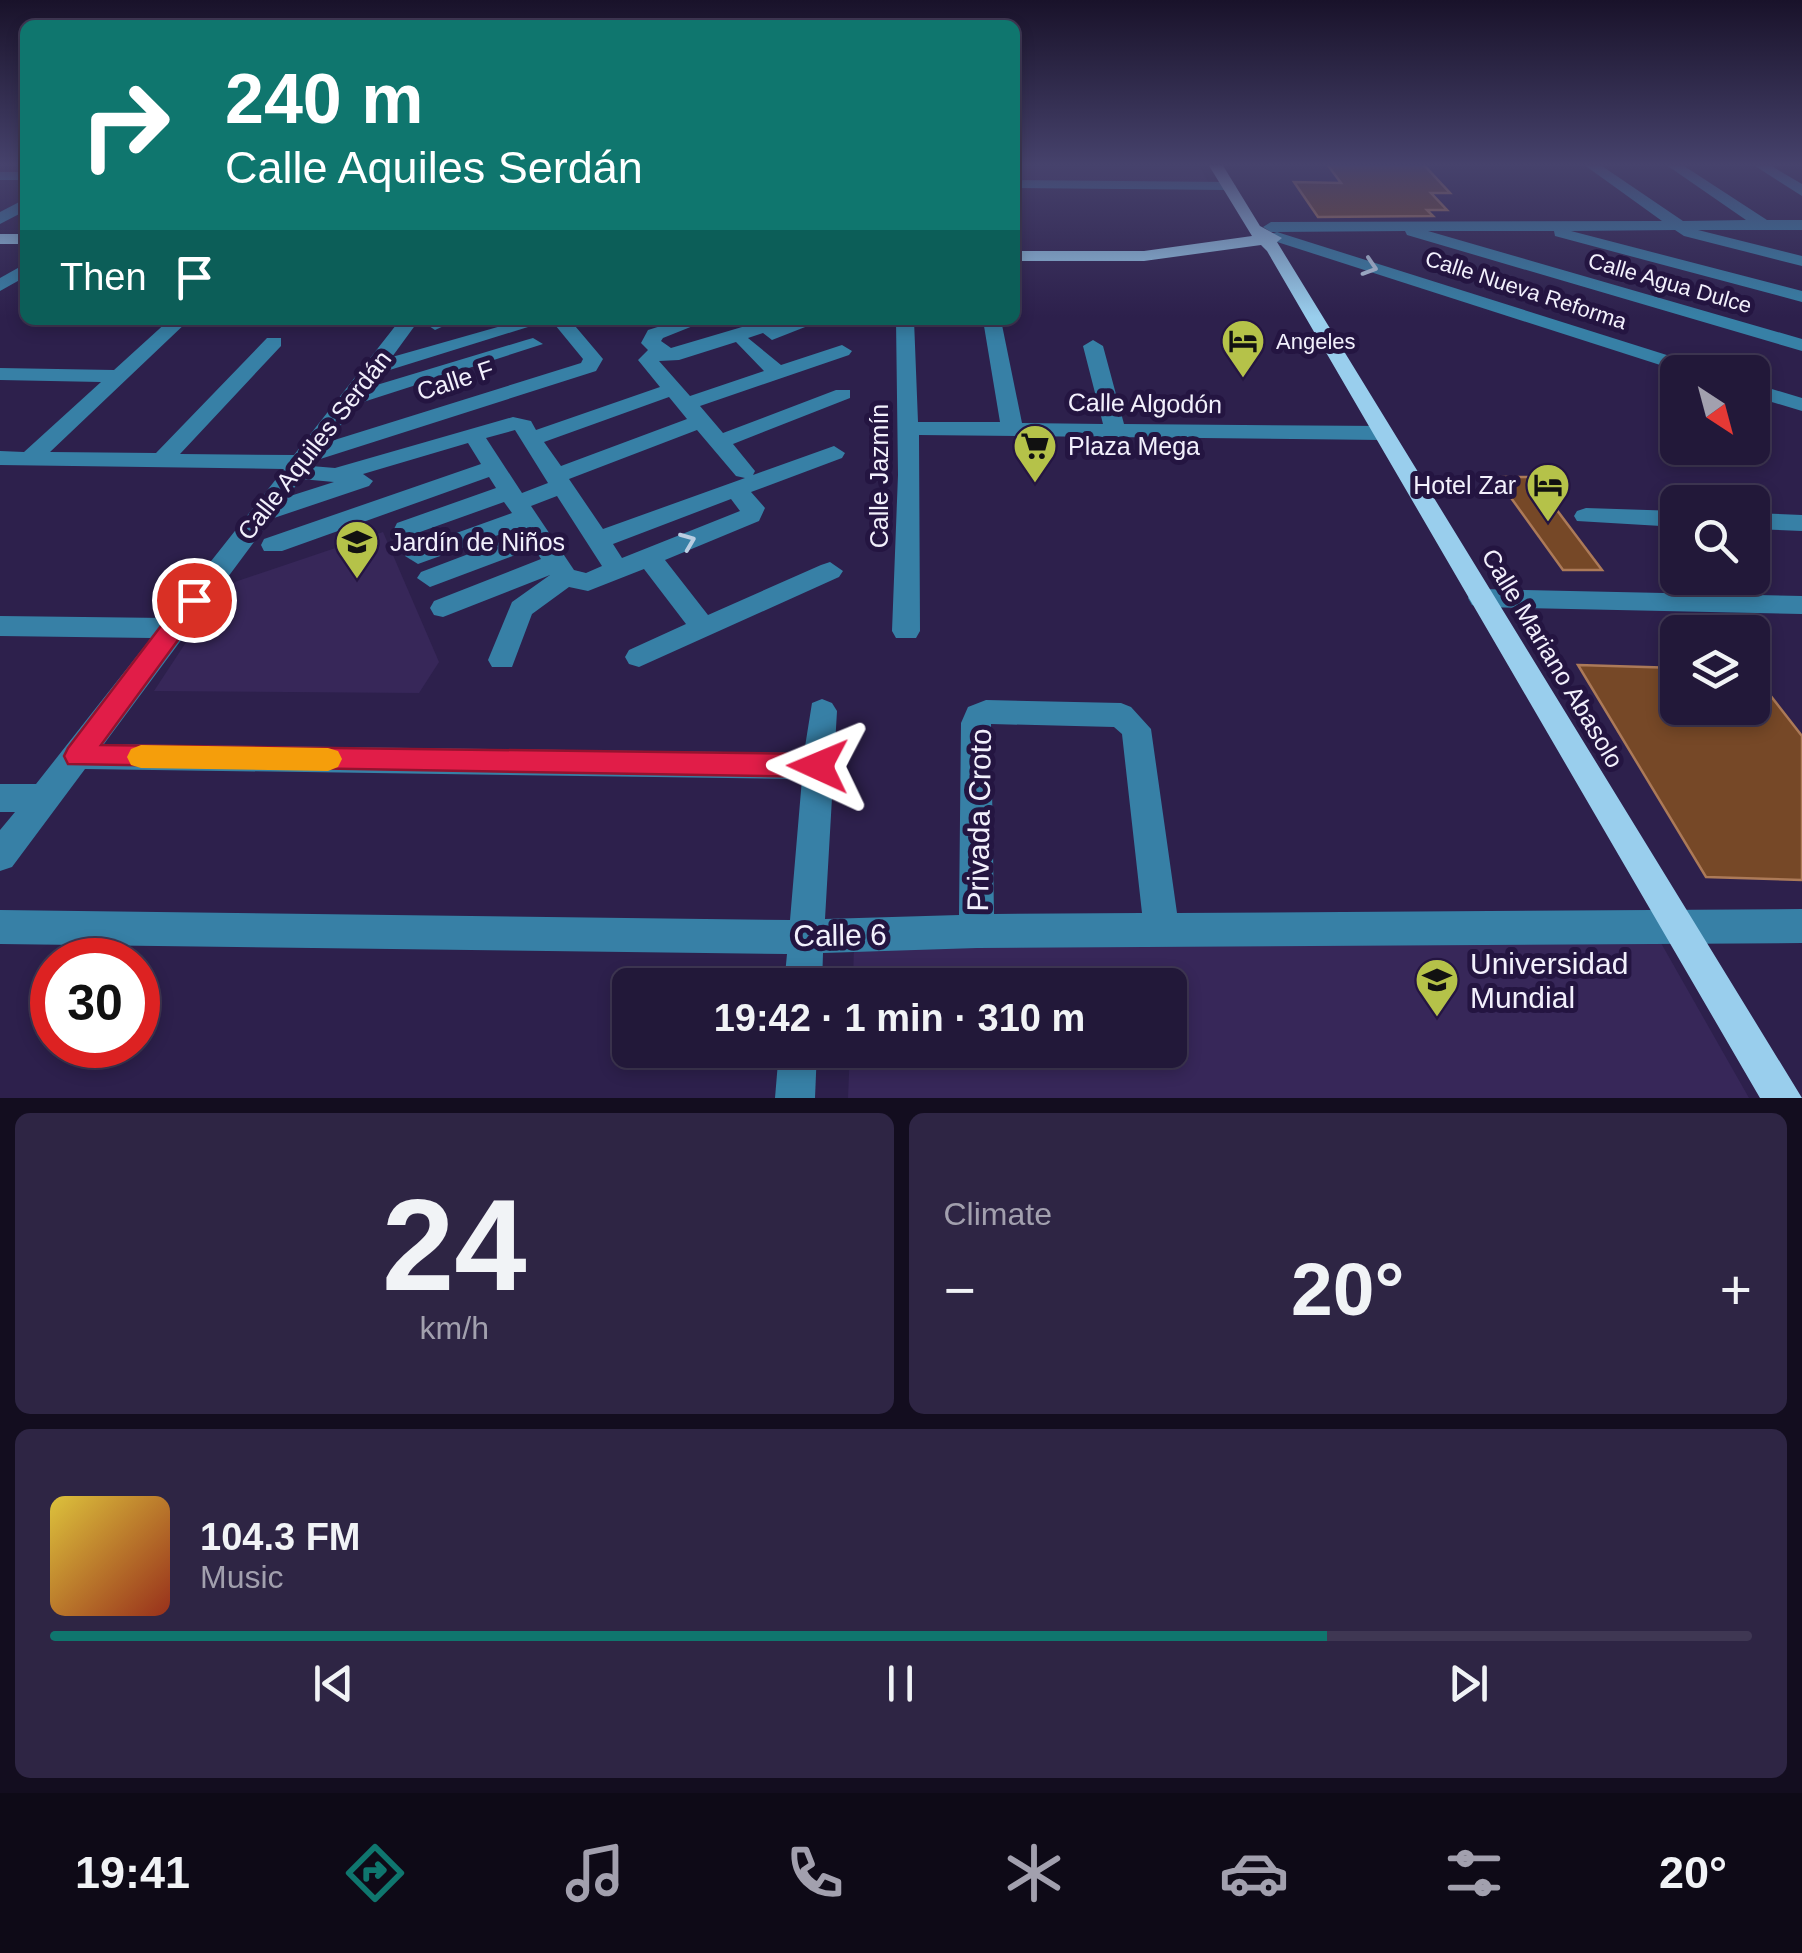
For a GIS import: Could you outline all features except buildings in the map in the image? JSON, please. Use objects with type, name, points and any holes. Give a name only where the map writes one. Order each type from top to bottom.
[{"type":"main road","points":[[1251,215],[1268,236]]},
{"type":"main road","points":[[1258,215],[1268,236]]},
{"type":"main road","points":[[1020,246],[1268,236]]},
{"type":"main road","points":[[1020,256],[1144,256],[1268,236]]},
{"type":"main road","name":"Calle Mariano Abasolo","points":[[1268,236],[1782,1098]]},
{"type":"street","points":[[1663,215],[1682,229],[1802,261]]},
{"type":"street","points":[[1748,215],[1763,225]]},
{"type":"street","points":[[1682,229],[1802,225]]},
{"type":"street","points":[[1268,236],[1407,227],[1802,233]]},
{"type":"street","name":"Calle Agua Dulce","points":[[1407,227],[1794,319]]},
{"type":"street","points":[[1550,228],[1794,319],[1802,276]]},
{"type":"street","name":"Calle Nueva Reforma","points":[[1268,236],[1660,359]]},
{"type":"street","points":[[29,458],[175,325]]},
{"type":"street","name":"Calle Aquiles Serdán","points":[[0,856],[373,369],[424,325]]},
{"type":"street","points":[[425,325],[428,342],[501,325]]},
{"type":"street","points":[[373,369],[505,325]]},
{"type":"street","points":[[517,325],[554,369]]},
{"type":"street","name":"Calle F","points":[[301,464],[435,408],[554,369],[592,362],[564,325]]},
{"type":"street","points":[[672,376],[697,325]]},
{"type":"street","points":[[424,567],[521,512],[672,376],[775,325]]},
{"type":"street","points":[[0,458],[301,464],[336,474],[468,438],[522,431],[799,325]]},
{"type":"street","name":"Calle Jazmín","points":[[904,325],[906,632]]},
{"type":"street","points":[[993,325],[1012,428]]},
{"type":"street","points":[[163,460],[274,342]]},
{"type":"street","points":[[746,343],[778,373]]},
{"type":"street","points":[[352,399],[533,344]]},
{"type":"street","points":[[1093,346],[1115,429]]},
{"type":"street","points":[[672,376],[778,373],[842,351]]},
{"type":"street","points":[[0,374],[120,376]]},
{"type":"street","points":[[325,435],[435,408],[493,468],[560,570],[588,582],[754,512],[719,442],[672,376]]},
{"type":"street","points":[[719,442],[843,394]]},
{"type":"street","points":[[1770,395],[1802,405]]},
{"type":"street","name":"Calle Algodón","points":[[907,428],[1382,433]]},
{"type":"street","points":[[522,431],[618,570]]},
{"type":"street","points":[[261,514],[468,438]]},
{"type":"street","points":[[598,540],[740,481],[834,453]]},
{"type":"street","points":[[273,545],[493,468]]},
{"type":"street","points":[[406,529],[521,512]]},
{"type":"street","points":[[1586,516],[1660,518]]},
{"type":"street","points":[[1770,522],[1802,523]]},
{"type":"street","points":[[649,557],[704,628]]},
{"type":"street","points":[[443,608],[560,570]]},
{"type":"street","points":[[502,660],[521,609],[560,570]]},
{"type":"street","points":[[639,657],[830,571]]},
{"type":"street","points":[[1481,598],[1802,605]]},
{"type":"street","points":[[0,626],[172,628]]},
{"type":"street","points":[[803,968],[822,711]]},
{"type":"street","name":"Privada Croto","points":[[977,931],[976,723],[978,715],[986,712],[1121,715],[1131,720],[1136,729],[1162,931]]},
{"type":"street","points":[[78,756],[818,766]]},
{"type":"street","points":[[0,798],[44,798]]},
{"type":"street","name":"Calle 6","points":[[0,928],[806,937],[977,931],[1802,926]]},
{"type":"street","points":[[795,1098],[797,1068]]},
{"type":"shaded area","points":[[383,532],[439,662],[419,693],[154,691],[223,586]]},
{"type":"shaded area","name":"Universidad Mundial","points":[[1653,929],[1749,1098],[848,1098],[849,1068],[1187,1068],[1187,968],[853,968],[854,943]]},
{"type":"slow traffic","points":[[141,757],[328,759]]},
{"type":"place","name":"Angeles","points":[[1243,379]]},
{"type":"place","name":"Plaza Mega","points":[[1035,484]]},
{"type":"place","name":"Hotel Zar","points":[[1548,523]]},
{"type":"place","name":"Jardín de Niños","points":[[357,580]]},
{"type":"place","name":"Universidad Mundial","points":[[1437,1018]]},
{"type":"route","points":[[194,600],[78,756],[818,766]]}]
